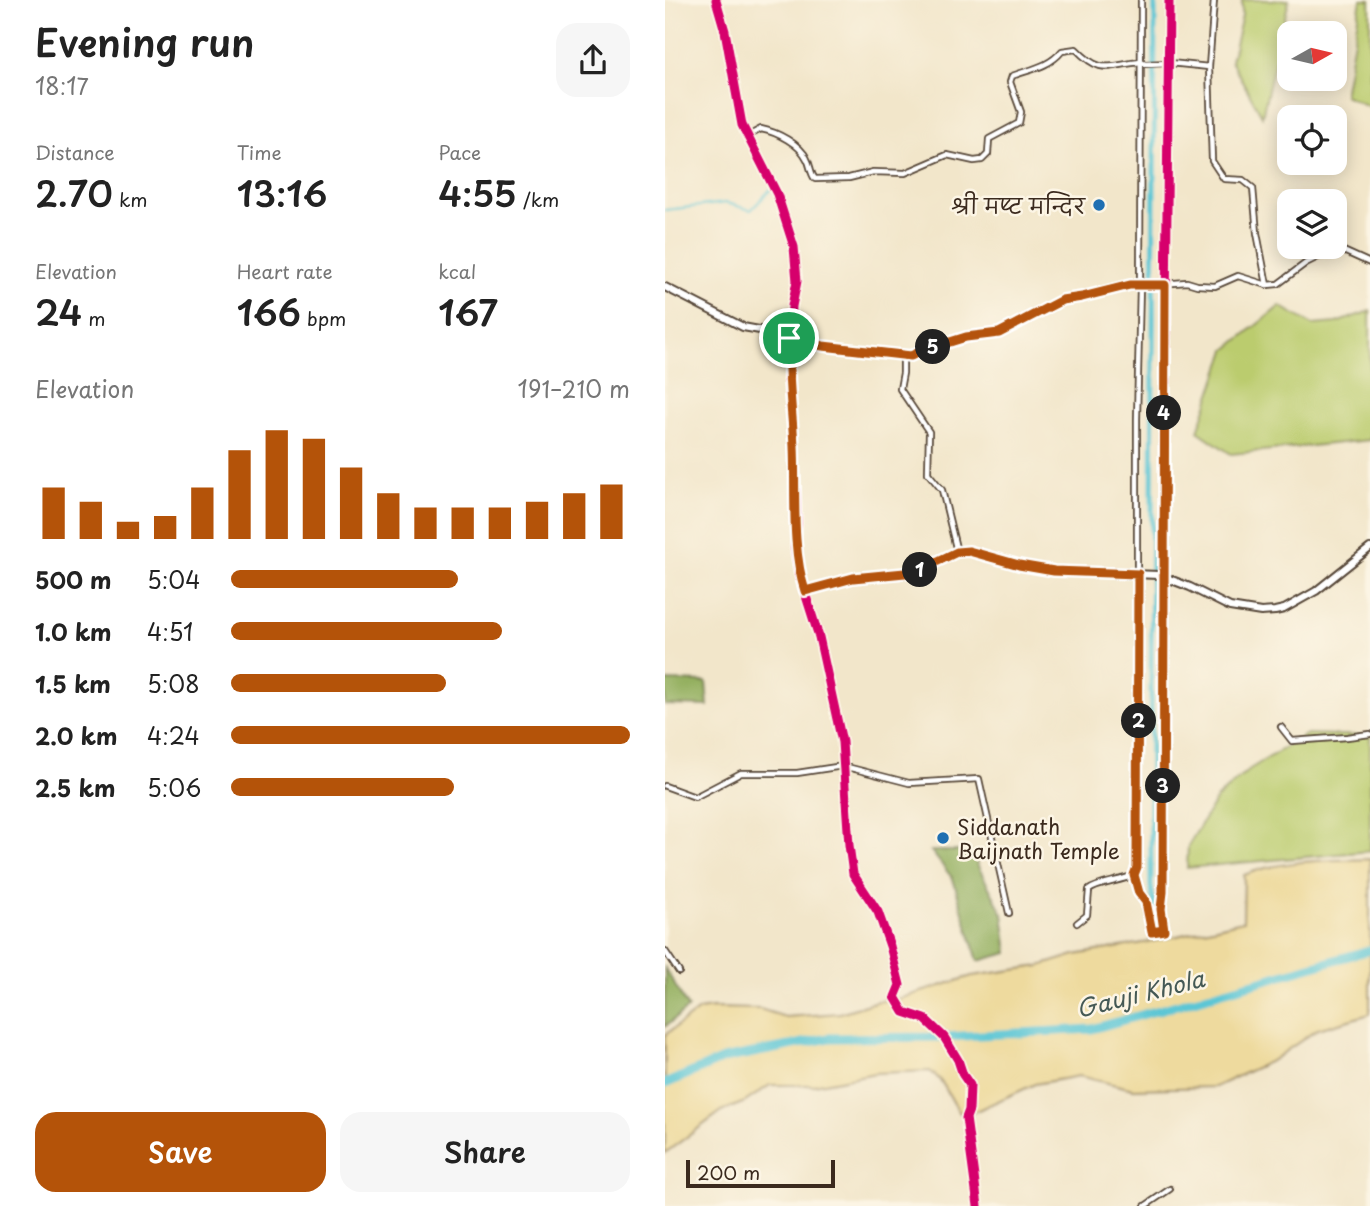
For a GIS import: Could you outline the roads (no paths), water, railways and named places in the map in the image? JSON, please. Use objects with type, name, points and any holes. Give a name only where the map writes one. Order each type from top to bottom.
[{"type":"street","points":[[716,0],[725,31],[738,112],[777,194],[794,247],[797,281],[789,338],[787,379],[794,447],[797,524],[795,548],[842,742],[853,874],[878,912],[890,946],[900,985],[895,996],[904,1012],[925,1019],[944,1037],[970,1085],[966,1118],[978,1206]]},
{"type":"street","points":[[1141,0],[1142,285],[1137,419],[1140,575],[1137,867],[1134,875],[1139,893],[1146,902],[1152,932],[1164,930],[1161,909],[1161,576],[1170,0]]},
{"type":"street","points":[[1214,0],[1209,67],[1212,161],[1224,179],[1244,180],[1253,188],[1257,233],[1267,285]]},
{"type":"street","points":[[748,136],[761,129],[779,136],[803,151],[809,162],[811,175],[815,179],[849,178],[873,172],[905,173],[947,155],[974,161],[982,160],[988,154],[989,139],[1019,123],[1021,112],[1010,82],[1012,76],[1055,60],[1062,51],[1076,49],[1090,63],[1100,67],[1143,63],[1209,67]]},
{"type":"street","points":[[665,287],[743,327],[782,334],[804,343],[903,357],[966,337],[999,333],[1062,300],[1121,287],[1187,282],[1215,285],[1238,276],[1267,285],[1278,284],[1306,263],[1339,249],[1370,264]]},
{"type":"street","points":[[903,357],[900,389],[929,432],[928,473],[942,490],[957,552]]},
{"type":"street","points":[[805,591],[853,578],[915,572],[957,552],[969,551],[1019,565],[1054,571],[1161,576],[1230,607],[1261,612],[1275,611],[1285,609],[1315,591],[1370,548]]},
{"type":"street","points":[[1281,727],[1291,741],[1370,734]]},
{"type":"street","points":[[665,786],[695,797],[741,773],[797,774],[843,766],[909,783],[979,779],[1009,913]]},
{"type":"street","points":[[1077,923],[1087,915],[1089,890],[1134,875]]},
{"type":"street","points":[[665,951],[679,972]]},
{"type":"street","points":[[1145,1206],[1170,1189]]},
{"type":"waterway","points":[[1155,0],[1151,886],[1156,917]]},
{"type":"waterway","points":[[665,210],[726,203],[751,210],[771,189]]},
{"type":"waterway","name":"Gauji Khola","points":[[665,1084],[723,1059],[829,1038],[944,1037],[1092,1029],[1370,950]]},
{"type":"place","name":"श्री मष्ट मन्दिर","points":[[1099,205]]},
{"type":"place","name":"Siddanath Baijnath Temple","points":[[943,838]]}]
